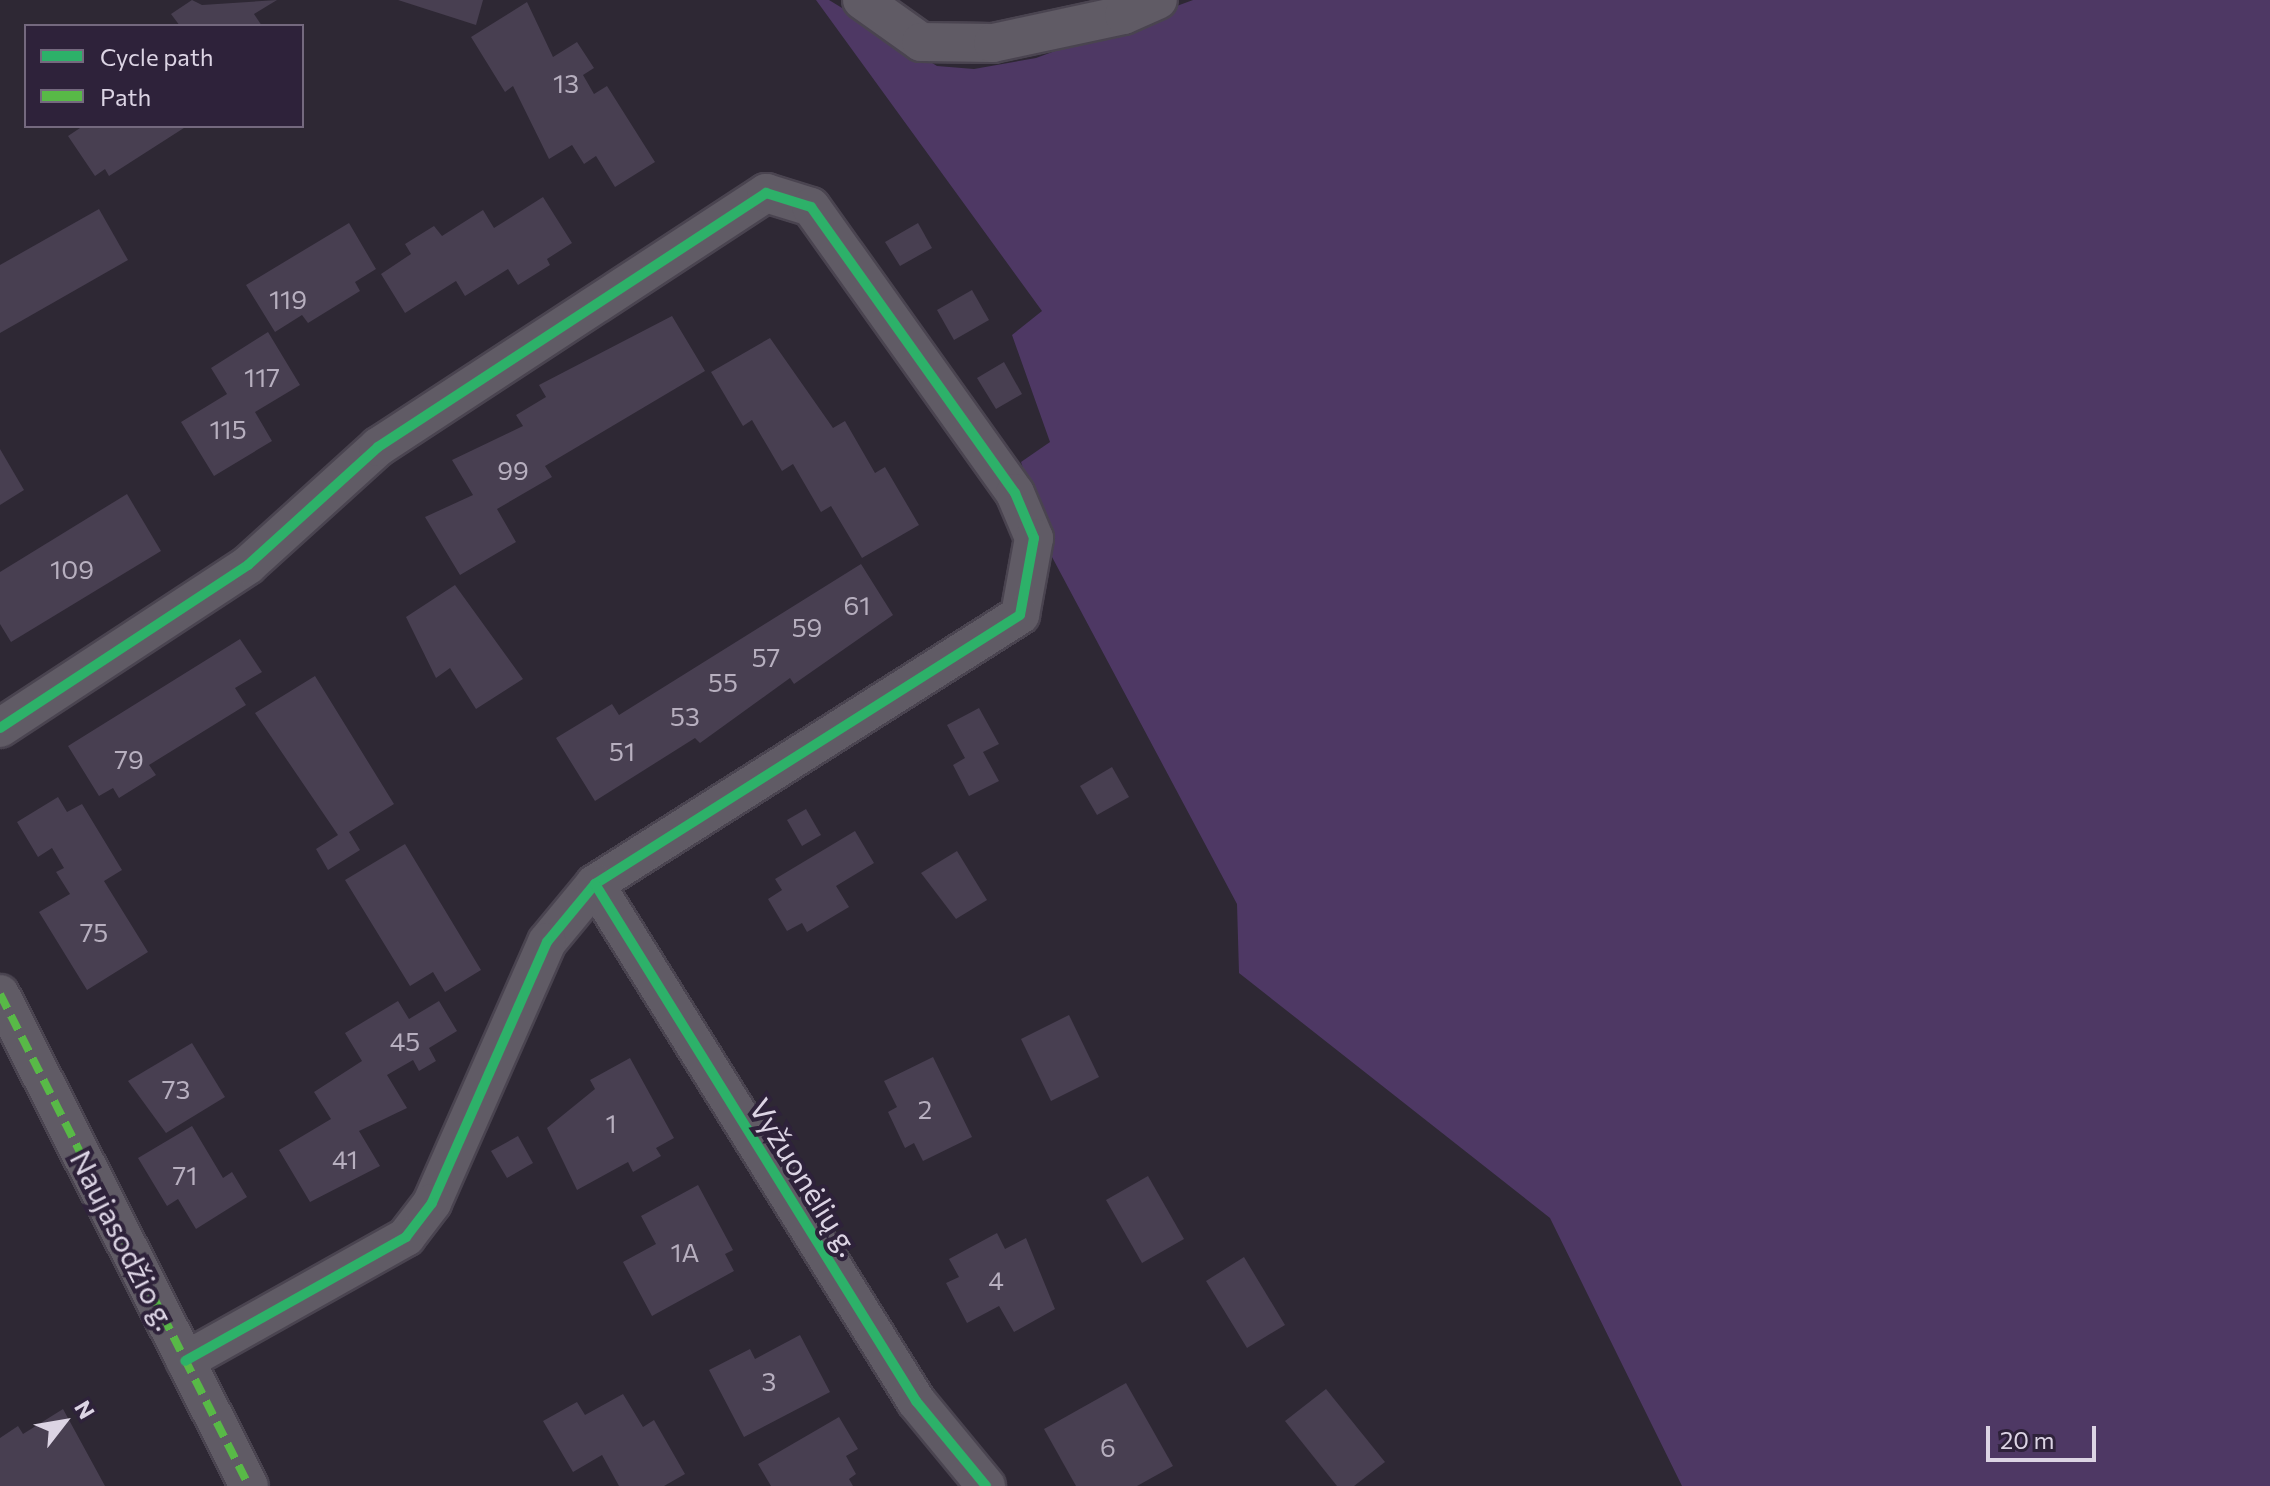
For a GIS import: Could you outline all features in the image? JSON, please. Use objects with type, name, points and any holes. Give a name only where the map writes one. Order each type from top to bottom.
[{"type":"street","points":[[862,0],[921,42],[993,43],[1124,15],[1158,0]]},
{"type":"street","points":[[0,728],[248,565],[378,447],[766,193],[811,207],[1015,493],[1034,538],[1020,615],[595,884],[547,942],[432,1203],[406,1237],[185,1361]]},
{"type":"street","name":"Vyžuonėlių g.","points":[[595,884],[916,1401],[986,1486]]},
{"type":"street","name":"Naujasodžio g.","points":[[0,994],[249,1486]]},
{"type":"shaded area","points":[[816,0],[829,0],[937,66],[974,69],[1036,58],[1193,0],[2270,0],[2270,1486],[1682,1486],[1550,1218],[1239,973],[1237,904],[1052,557],[1021,462],[1050,442],[1012,335],[1042,311]]},
{"type":"building","points":[[192,0],[202,5],[277,0],[254,14],[261,24],[178,24],[171,14]]},
{"type":"building","points":[[398,0],[483,0],[476,25]]},
{"type":"building","points":[[527,2],[553,57],[577,42],[594,68],[583,75],[594,94],[607,86],[655,162],[615,187],[596,156],[584,164],[572,145],[549,159],[513,86],[505,92],[471,37]]},
{"type":"building","points":[[80,128],[184,128],[109,176],[105,169],[95,176],[68,136]]},
{"type":"building","points":[[543,197],[572,243],[547,259],[550,265],[518,285],[508,269],[465,296],[456,281],[405,313],[381,274],[411,254],[405,244],[434,226],[442,236],[483,210],[494,228]]},
{"type":"building","points":[[99,209],[128,260],[0,333],[0,265]]},
{"type":"building","points":[[349,223],[376,269],[355,282],[360,291],[308,323],[302,315],[275,332],[246,285]]},
{"type":"building","points":[[918,223],[932,248],[900,266],[885,242]]},
{"type":"building","points":[[972,290],[989,320],[954,340],[937,310]]},
{"type":"building","points":[[672,316],[705,371],[545,466],[552,477],[497,509],[516,542],[460,575],[425,517],[473,495],[452,460],[523,426],[516,415],[546,397],[539,385]]},
{"type":"building","points":[[268,332],[300,385],[255,412],[272,441],[214,476],[181,422],[227,394],[211,368]]},
{"type":"building","points":[[770,338],[833,428],[845,421],[875,473],[885,467],[919,525],[862,558],[831,506],[821,512],[793,464],[782,471],[752,420],[743,426],[711,372]]},
{"type":"building","points":[[1004,362],[1022,394],[996,409],[977,378]]},
{"type":"building","points":[[0,449],[24,490],[0,505]]},
{"type":"building","points":[[127,494],[161,551],[11,642],[0,624],[0,572]]},
{"type":"building","points":[[861,564],[893,615],[794,684],[790,678],[700,743],[695,738],[595,801],[556,738],[612,704],[619,715]]},
{"type":"building","points":[[455,585],[523,679],[476,709],[450,668],[436,678],[406,617]]},
{"type":"building","points":[[240,639],[262,672],[235,688],[246,705],[149,765],[156,775],[119,798],[113,788],[99,796],[68,746]]},
{"type":"building","points":[[315,676],[394,804],[349,832],[360,850],[328,870],[316,849],[338,835],[255,713]]},
{"type":"building","points":[[979,708],[999,744],[983,752],[999,781],[969,796],[953,765],[965,758],[947,725]]},
{"type":"building","points":[[1112,767],[1129,797],[1097,815],[1080,786]]},
{"type":"building","points":[[58,797],[67,812],[82,804],[122,870],[104,881],[148,952],[87,990],[39,912],[70,894],[56,872],[64,868],[52,848],[38,857],[17,822]]},
{"type":"building","points":[[806,809],[821,835],[802,846],[787,820]]},
{"type":"building","points":[[855,831],[874,863],[836,886],[849,907],[807,932],[802,923],[787,931],[768,899],[782,890],[775,879]]},
{"type":"building","points":[[405,844],[481,970],[445,992],[433,972],[410,986],[345,880]]},
{"type":"building","points":[[957,851],[987,900],[956,919],[921,873]]},
{"type":"building","points":[[398,1001],[409,1019],[439,1001],[457,1031],[429,1048],[436,1061],[419,1071],[413,1060],[387,1075],[407,1108],[359,1131],[380,1166],[310,1202],[279,1150],[331,1119],[314,1092],[362,1061],[345,1033]]},
{"type":"building","points":[[1069,1015],[1099,1077],[1051,1101],[1021,1039]]},
{"type":"building","points":[[192,1043],[225,1097],[166,1133],[128,1081]]},
{"type":"building","points":[[933,1057],[972,1137],[923,1161],[914,1143],[905,1148],[888,1112],[897,1107],[884,1081]]},
{"type":"building","points":[[630,1058],[674,1138],[656,1148],[661,1156],[633,1172],[628,1162],[577,1190],[547,1128],[595,1089],[590,1080]]},
{"type":"building","points":[[192,1126],[223,1178],[232,1172],[247,1197],[196,1229],[178,1199],[167,1206],[138,1158]]},
{"type":"building","points":[[518,1136],[533,1163],[507,1178],[491,1151]]},
{"type":"building","points":[[1148,1176],[1184,1239],[1142,1263],[1106,1200]]},
{"type":"building","points":[[698,1185],[733,1250],[725,1254],[734,1271],[652,1316],[623,1262],[656,1244],[641,1216]]},
{"type":"building","points":[[997,1233],[1005,1249],[1026,1238],[1055,1309],[1014,1332],[999,1306],[967,1323],[946,1283],[959,1277],[949,1259]]},
{"type":"building","points":[[1244,1257],[1285,1325],[1247,1348],[1206,1281]]},
{"type":"building","points":[[800,1335],[830,1392],[744,1437],[709,1370],[750,1349],[755,1359]]},
{"type":"building","points":[[1126,1383],[1173,1466],[1137,1486],[1076,1486],[1044,1429]]},
{"type":"building","points":[[1326,1389],[1385,1462],[1354,1486],[1337,1486],[1285,1421]]},
{"type":"building","points":[[623,1394],[643,1427],[654,1420],[685,1474],[664,1486],[619,1486],[602,1455],[573,1472],[543,1421],[577,1402],[585,1415]]},
{"type":"building","points":[[63,1409],[105,1486],[0,1486],[0,1438],[18,1426],[23,1434]]},
{"type":"building","points":[[839,1417],[858,1449],[846,1456],[856,1474],[849,1479],[853,1486],[771,1486],[758,1464]]},
{"type":"marked path","points":[[0,994],[249,1486]]},
{"type":"cycle path","points":[[0,728],[248,565],[378,447],[766,193],[811,207],[1015,493],[1034,538],[1020,615],[595,884],[547,942],[432,1203],[406,1237],[185,1361]]},
{"type":"cycle path","points":[[595,884],[916,1401],[986,1486]]}]
